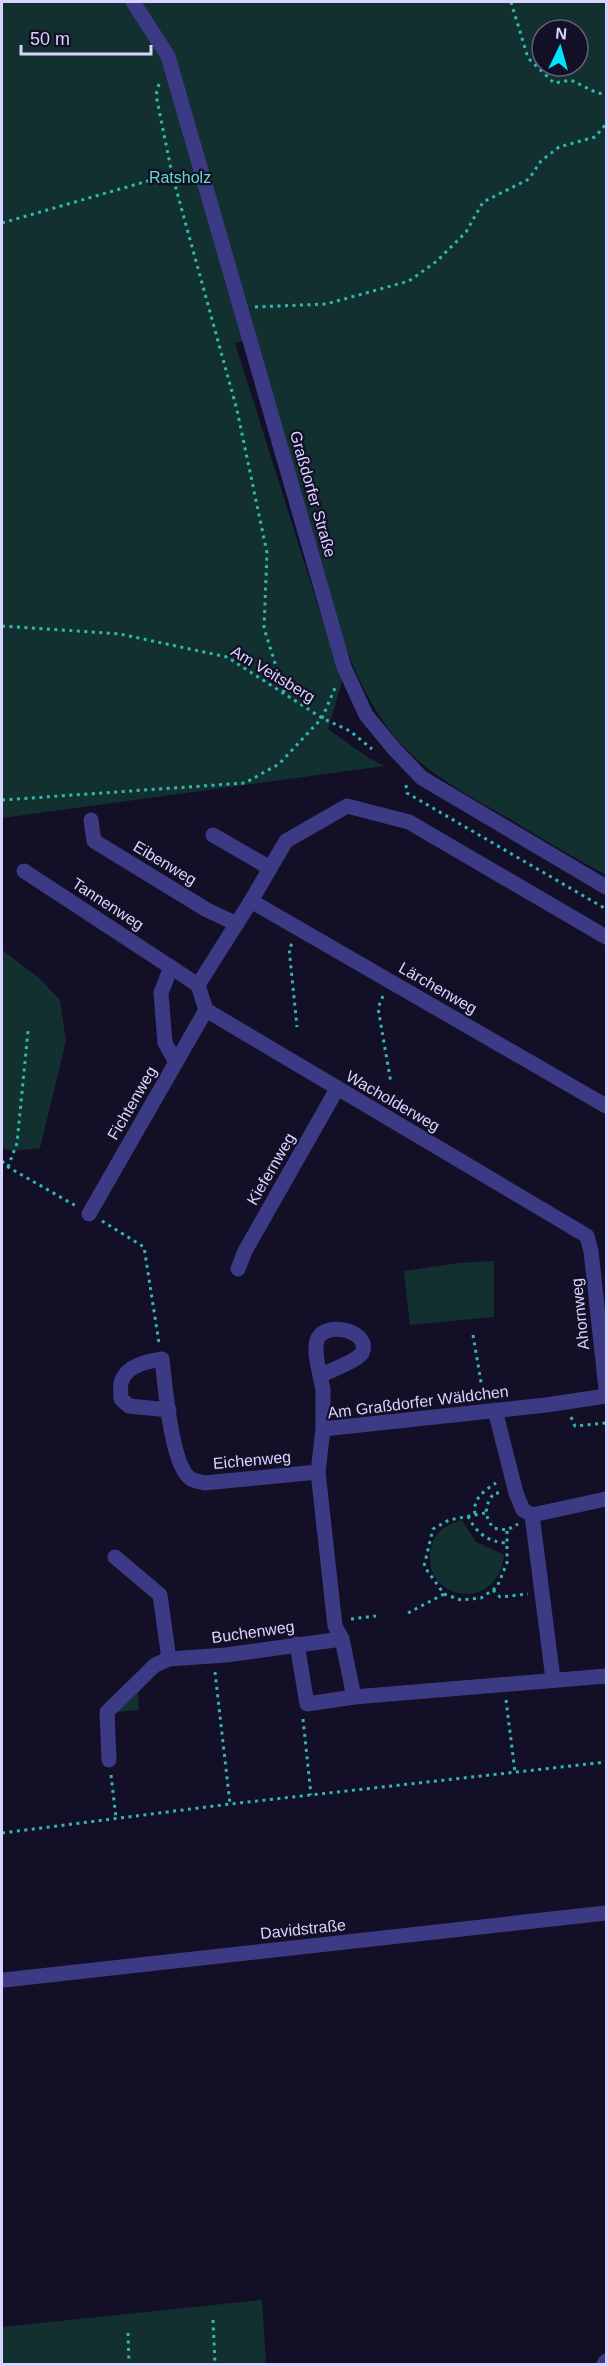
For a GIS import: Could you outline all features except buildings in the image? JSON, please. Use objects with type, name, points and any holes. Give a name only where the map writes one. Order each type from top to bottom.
[{"type":"street","name":"Graßdorfer Straße","points":[[133,2],[168,56],[344,667],[366,715],[394,750],[422,778],[606,887]]},
{"type":"street","points":[[206,1010],[198,985],[252,901],[286,841],[347,806],[409,822],[606,937]]},
{"type":"street","name":"Eibenweg","points":[[91,820],[94,841],[207,910],[237,924]]},
{"type":"street","points":[[213,835],[270,868]]},
{"type":"street","name":"Tannenweg","points":[[24,871],[198,985]]},
{"type":"street","name":"Lärchenweg","points":[[252,901],[606,1106]]},
{"type":"street","points":[[171,967],[161,993],[165,1043],[176,1062]]},
{"type":"street","name":"Fichtenweg","points":[[89,1214],[206,1010]]},
{"type":"street","name":"Wacholderweg","points":[[206,1010],[587,1236]]},
{"type":"street","name":"Kiefernweg","points":[[238,1269],[245,1251],[337,1089]]},
{"type":"street","name":"Ahornweg","points":[[587,1236],[591,1251],[606,1389]]},
{"type":"street","points":[[162,1359],[145,1361],[127,1372],[120,1384],[122,1399],[129,1406],[170,1410]]},
{"type":"street","name":"Eichenweg","points":[[162,1359],[175,1452],[181,1468],[191,1479],[204,1483],[318,1472]]},
{"type":"street","points":[[320,1376],[323,1389],[323,1429]]},
{"type":"street","name":"Am Graßdorfer Wäldchen","points":[[354,1697],[342,1639],[334,1621],[318,1472],[323,1429],[606,1396]]},
{"type":"street","points":[[495,1410],[516,1493],[523,1510],[532,1515],[606,1499]]},
{"type":"street","points":[[532,1515],[553,1679]]},
{"type":"street","points":[[115,1557],[160,1595],[169,1659]]},
{"type":"street","name":"Buchenweg","points":[[109,1760],[107,1712],[155,1665],[169,1659],[213,1656],[342,1639]]},
{"type":"street","points":[[297,1644],[307,1704],[354,1697],[606,1676]]},
{"type":"street","name":"Davidstraße","points":[[4,1980],[606,1913]]},
{"type":"path","points":[[511,2],[528,58],[554,83],[571,80],[597,93],[606,94]]},
{"type":"path","points":[[168,56],[156,95],[172,174],[239,421],[267,553],[264,628],[285,695]]},
{"type":"path","points":[[239,307],[326,304],[410,281],[437,261],[466,232],[483,202],[529,179],[541,161],[560,147],[595,137],[606,124]]},
{"type":"path","points":[[2,223],[172,174]]},
{"type":"path","name":"Am Veitsberg","points":[[2,626],[120,634],[227,657],[322,718],[350,731],[374,751]]},
{"type":"path","points":[[2,801],[245,783],[279,764],[322,718],[344,667]]},
{"type":"path","points":[[406,778],[407,793],[606,909]]},
{"type":"path","points":[[297,1027],[289,948],[302,930]]},
{"type":"path","points":[[391,1083],[378,1008],[383,996],[393,983]]},
{"type":"path","points":[[8,1167],[17,1143],[28,1031]]},
{"type":"path","points":[[2,1161],[8,1167],[144,1247],[162,1359]]},
{"type":"path","points":[[473,1335],[481,1382],[495,1410]]},
{"type":"path","points":[[566,1401],[575,1426],[606,1423]]},
{"type":"path","points":[[475,1514],[477,1500],[486,1490],[500,1480],[512,1477]]},
{"type":"path","points":[[516,1493],[494,1493],[486,1504],[485,1513],[493,1528],[507,1530],[532,1515]]},
{"type":"path","points":[[485,1513],[449,1520],[432,1529],[425,1552],[424,1566],[444,1594],[461,1600],[481,1598],[497,1587],[507,1563],[507,1530]]},
{"type":"path","points":[[468,1516],[473,1527],[483,1536],[507,1543]]},
{"type":"path","points":[[493,1590],[500,1597],[542,1593]]},
{"type":"path","points":[[408,1613],[444,1594]]},
{"type":"path","points":[[334,1621],[376,1616]]},
{"type":"path","points":[[213,1656],[230,1804]]},
{"type":"path","points":[[504,1683],[515,1772]]},
{"type":"path","points":[[307,1704],[301,1707],[311,1795]]},
{"type":"path","points":[[109,1760],[116,1818]]},
{"type":"path","points":[[2,1833],[230,1804],[606,1762]]},
{"type":"path","points":[[213,2320],[215,2364]]},
{"type":"path","points":[[128,2333],[129,2364]]},
{"type":"green space","name":"Ratsholz","points":[[2,2],[606,2],[606,875],[434,773],[409,753],[380,717],[359,678],[342,636],[253,339],[235,343],[342,682],[328,729],[384,766],[2,818]]},
{"type":"green space","points":[[2,950],[39,978],[60,1000],[66,1041],[40,1148],[14,1151],[2,1148]]},
{"type":"green space","points":[[494,1261],[494,1317],[410,1325],[404,1271],[459,1263]]},
{"type":"green space","points":[[462,1520],[476,1542],[504,1555],[498,1575],[488,1587],[474,1593],[459,1593],[446,1588],[436,1578],[430,1563],[432,1545],[437,1535],[448,1526]]},
{"type":"green space","points":[[138,1690],[139,1710],[116,1712]]},
{"type":"green space","points":[[262,2300],[266,2364],[2,2364],[2,2327]]}]
